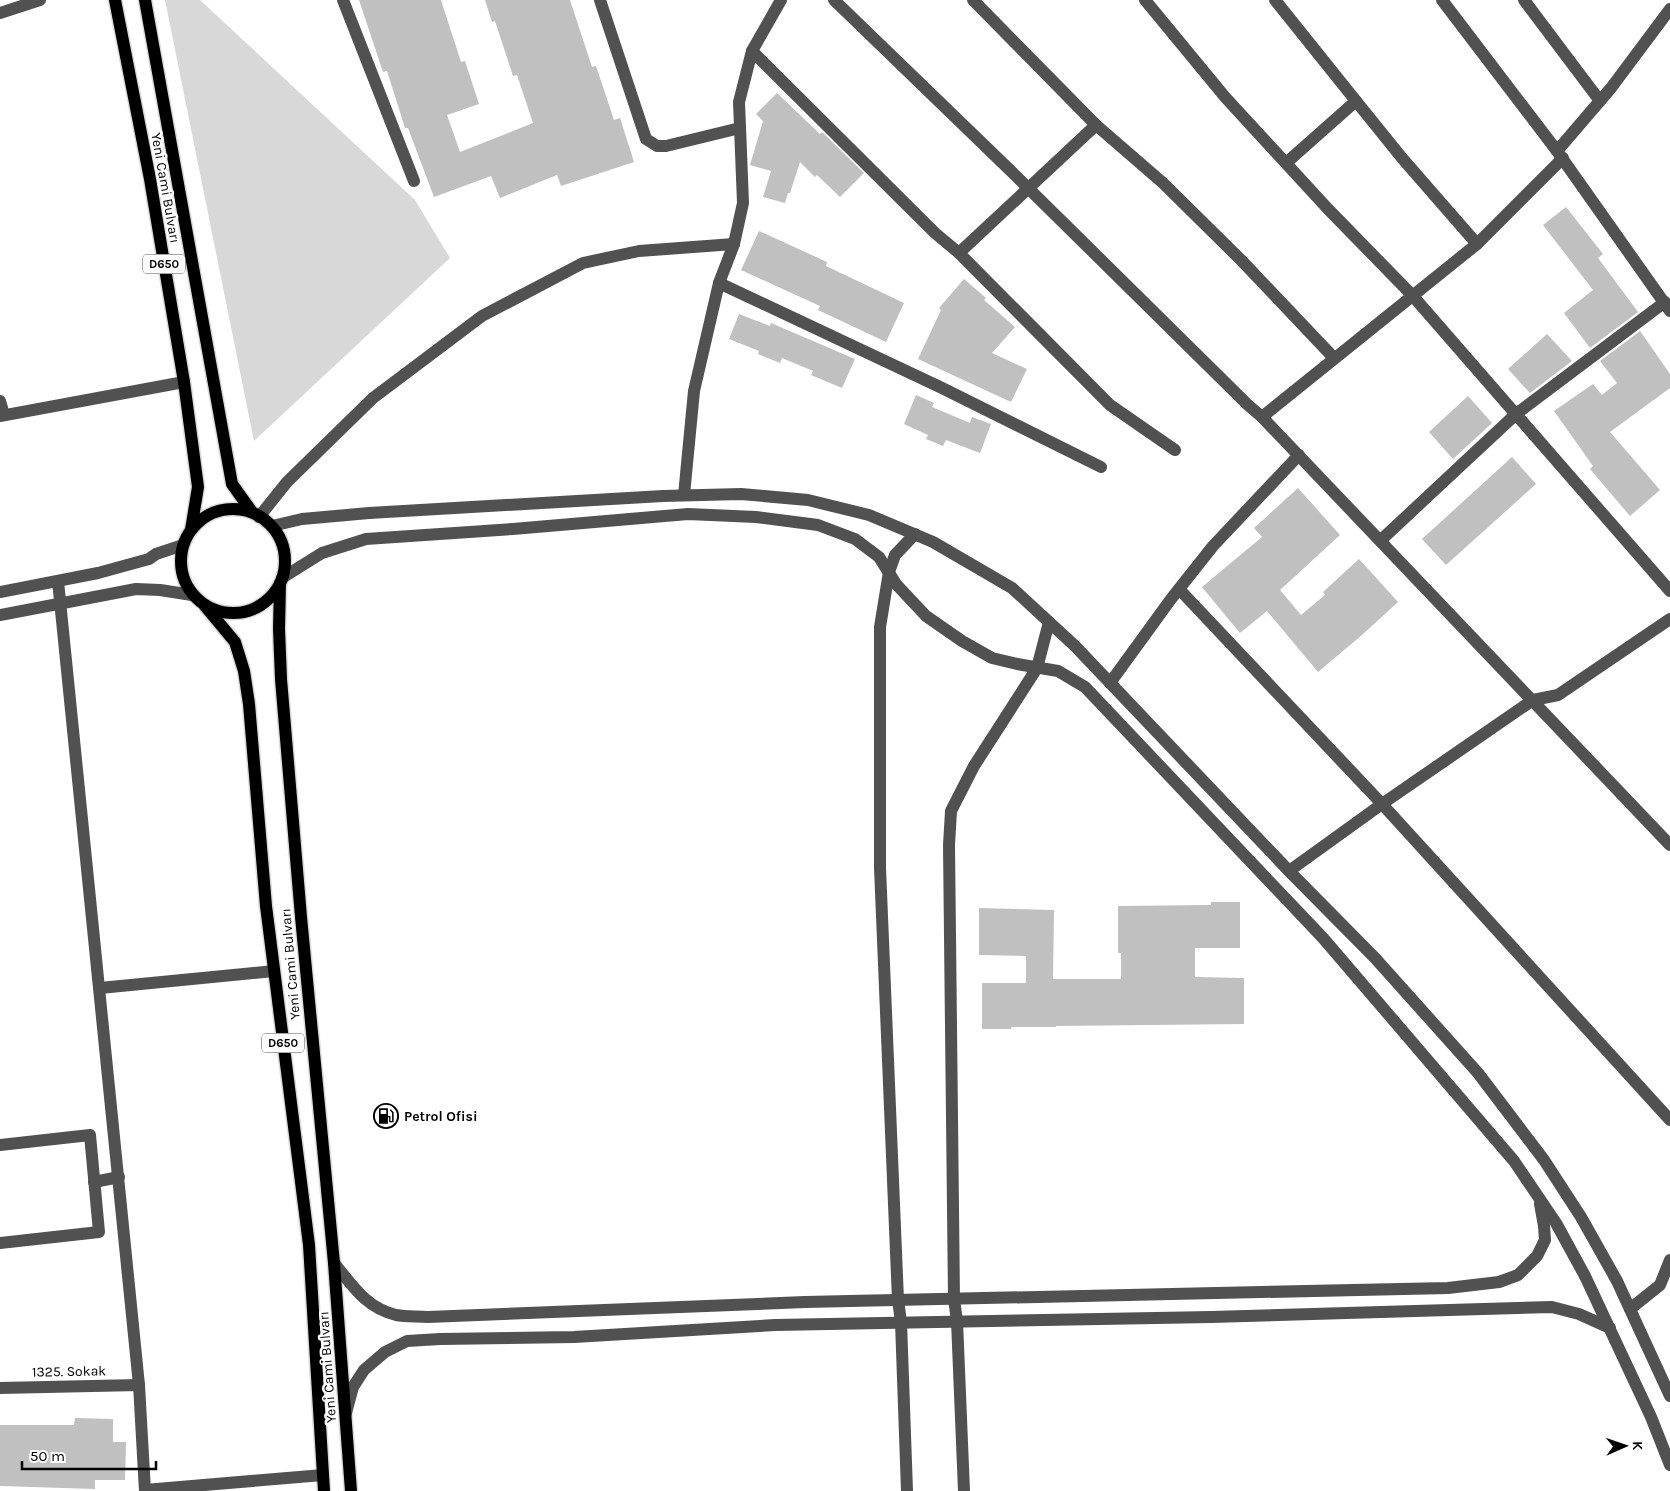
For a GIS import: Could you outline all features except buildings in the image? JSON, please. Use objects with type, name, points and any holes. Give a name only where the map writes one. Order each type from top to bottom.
[{"type":"main road","name":"Yeni Cami Bulvarı","points":[[115,0],[150,179],[184,382],[198,487],[191,530]]},
{"type":"main road","name":"Yeni Cami Bulvarı","points":[[145,0],[232,484],[256,515]]},
{"type":"main road","points":[[235,509],[256,515],[272,526],[284,550],[285,566],[281,581],[272,598],[256,608],[239,614],[222,613],[206,606],[192,595],[184,579],[180,562],[183,545],[191,530],[203,518],[218,511],[235,509]]},
{"type":"main road","name":"Yeni Cami Bulvarı","points":[[281,581],[280,679],[334,1263],[351,1491]]},
{"type":"main road","name":"Yeni Cami Bulvarı","points":[[206,606],[235,642],[244,671],[266,906],[309,1245],[324,1491]]},
{"type":"street","points":[[0,13],[40,0]]},
{"type":"street","points":[[343,0],[414,181]]},
{"type":"street","points":[[600,0],[646,139],[657,146],[666,146],[740,128]]},
{"type":"street","points":[[684,495],[694,391],[719,283],[734,244],[743,203],[738,102],[752,51],[781,0]]},
{"type":"street","points":[[834,0],[1262,417],[1670,845]]},
{"type":"street","points":[[973,0],[1096,125],[1176,196],[1242,261],[1334,358]]},
{"type":"street","points":[[1145,0],[1225,97],[1412,295],[1670,591]]},
{"type":"street","points":[[1275,0],[1402,158],[1477,244]]},
{"type":"street","points":[[1381,540],[1516,414],[1667,307],[1560,155],[1442,0]]},
{"type":"street","points":[[1524,0],[1600,101]]},
{"type":"street","points":[[1262,417],[1477,244],[1560,155],[1670,9]]},
{"type":"street","points":[[752,51],[935,233],[959,253],[1110,404],[1175,450]]},
{"type":"street","points":[[1286,163],[1356,101]]},
{"type":"street","points":[[959,253],[1096,125]]},
{"type":"street","points":[[256,515],[373,398],[482,316],[583,263],[640,251],[734,244]]},
{"type":"street","points":[[719,283],[940,387],[1101,467]]},
{"type":"street","points":[[0,402],[2,415],[184,382]]},
{"type":"street","points":[[1110,683],[1213,546],[1299,455]]},
{"type":"street","points":[[272,526],[302,519],[369,513],[684,495],[741,494],[808,500],[869,515],[933,542],[1012,588],[1075,646],[1288,871],[1375,958],[1478,1073],[1544,1160],[1581,1218],[1617,1280],[1670,1396]]},
{"type":"street","points":[[281,581],[322,553],[366,539],[688,514],[756,517],[818,525],[855,539],[879,557],[896,584],[926,616],[962,641],[992,658],[1058,671],[1085,687],[1322,938],[1514,1161],[1556,1223],[1585,1276],[1610,1328],[1651,1417],[1670,1465]]},
{"type":"street","points":[[906,1491],[901,1322],[898,1300],[880,868],[880,627],[889,572],[895,555],[915,534]]},
{"type":"street","points":[[0,592],[98,573],[149,559],[156,554],[183,545]]},
{"type":"street","points":[[58,581],[62,603],[139,1385],[145,1490],[323,1475]]},
{"type":"street","points":[[0,616],[136,589],[160,590],[192,595]]},
{"type":"street","points":[[1179,589],[1382,804],[1670,1120]]},
{"type":"street","points":[[1288,871],[1533,700],[1558,695],[1670,620]]},
{"type":"street","points":[[964,1491],[957,1321],[954,1298],[949,845],[951,811],[974,766],[1037,668],[1049,622]]},
{"type":"street","points":[[100,988],[274,971]]},
{"type":"street","points":[[0,1145],[90,1135],[99,1232],[0,1243]]},
{"type":"street","points":[[94,1182],[119,1177]]},
{"type":"street","points":[[334,1263],[364,1299],[377,1309],[398,1316],[428,1317],[954,1298],[1448,1288],[1500,1282],[1518,1275],[1537,1256],[1545,1240],[1538,1197]]},
{"type":"street","points":[[1630,1309],[1660,1285],[1670,1260]]},
{"type":"street","points":[[345,1415],[353,1387],[364,1370],[385,1352],[407,1341],[440,1338],[574,1337],[775,1325],[1211,1317],[1552,1307],[1579,1314],[1610,1328]]},
{"type":"street","name":"1325. Sokak","points":[[0,1388],[139,1385]]},
{"type":"shaded area","points":[[165,0],[200,0],[415,200],[450,258],[254,441]]},
{"type":"place","name":"Petrol Ofisi","points":[[386,1116]]}]
